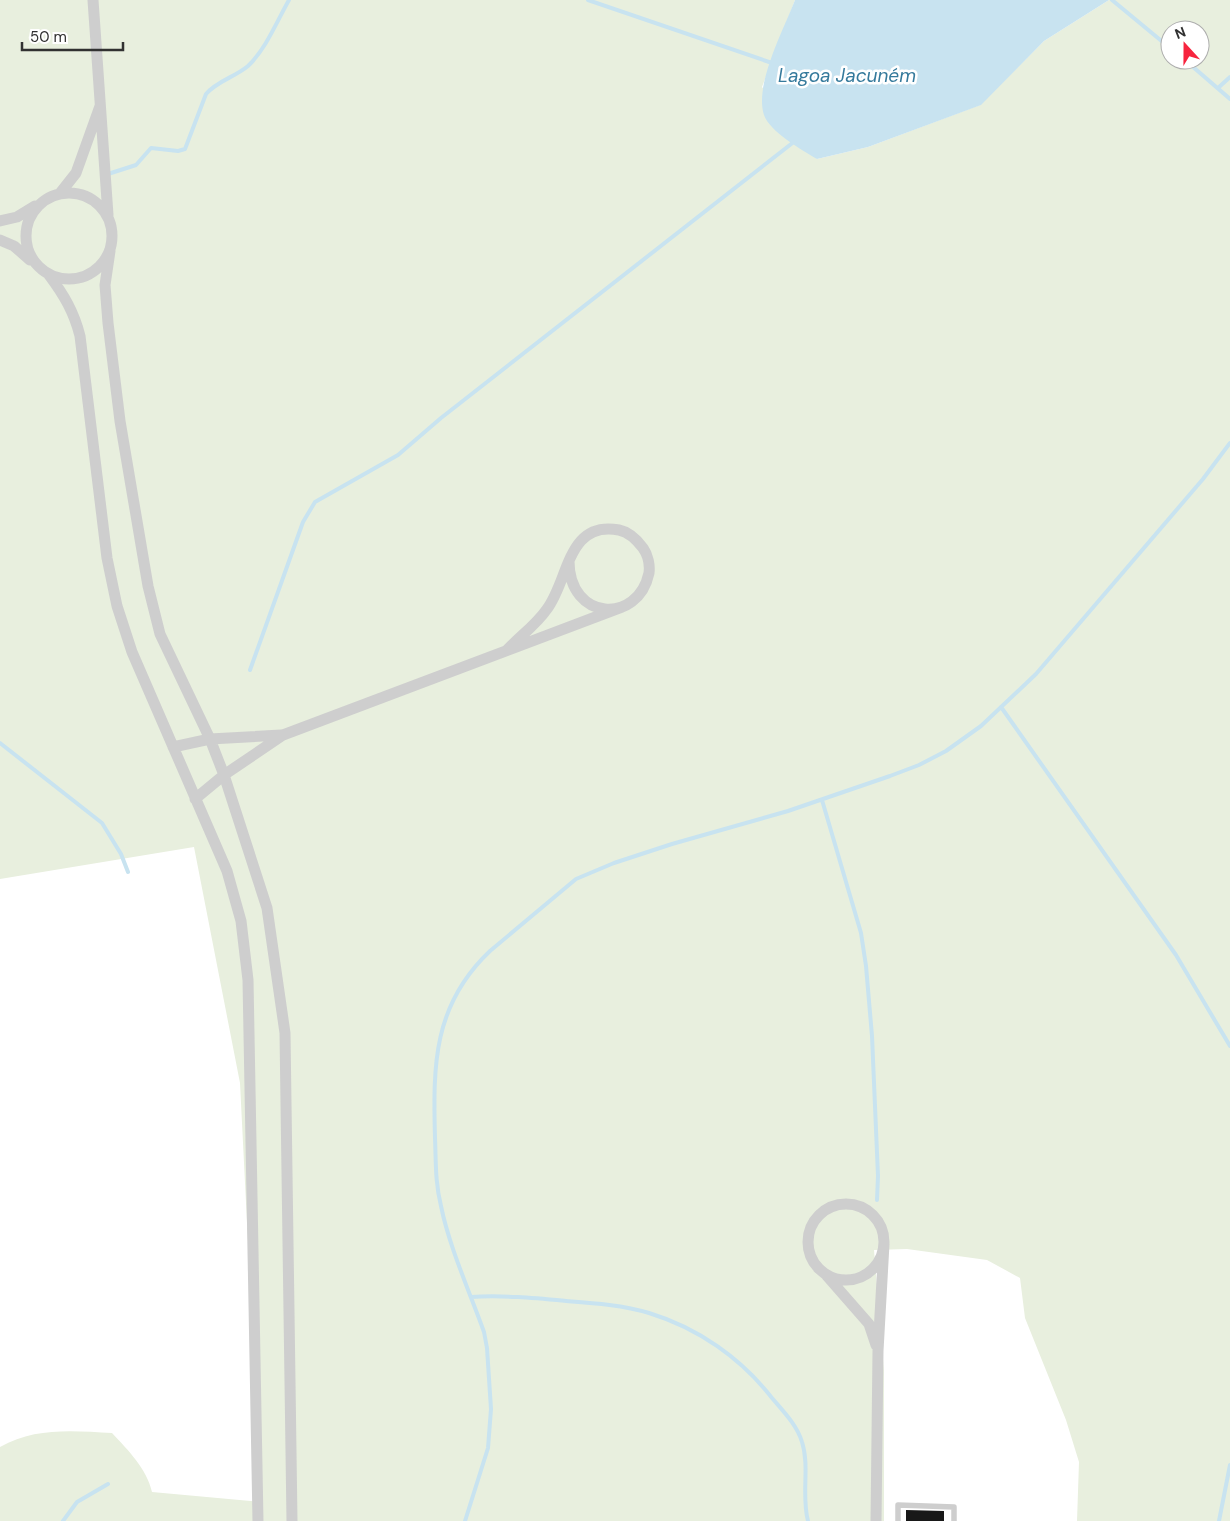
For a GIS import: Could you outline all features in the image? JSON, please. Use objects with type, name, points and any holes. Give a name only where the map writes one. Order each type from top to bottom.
[{"type":"street","points":[[93,0],[102,102],[108,215],[113,232],[104,285],[122,431],[148,586],[160,634],[210,739],[224,775],[267,908],[285,1033],[292,1521]]},
{"type":"street","points":[[61,192],[76,172],[102,102]]},
{"type":"street","points":[[0,221],[17,217],[44,199],[61,192],[80,193],[96,201],[108,215]]},
{"type":"street","points":[[35,264],[26,248],[25,230],[32,212],[44,199]]},
{"type":"street","points":[[0,240],[14,246],[49,275],[64,294],[74,314],[80,336],[107,558],[117,606],[132,652],[227,871],[241,921],[248,980],[258,1521]]},
{"type":"street","points":[[49,275],[67,279],[85,276],[100,266],[110,251]]},
{"type":"street","points":[[195,799],[224,775],[283,735],[505,652],[622,607],[636,599],[646,585],[650,568],[646,552],[636,539],[621,530],[604,529],[588,534],[576,546],[549,608],[536,624],[505,652]]},
{"type":"street","points":[[569,561],[569,578],[576,593],[582,599],[589,604],[605,609],[622,607]]},
{"type":"street","points":[[173,746],[210,739],[283,735]]},
{"type":"street","points":[[876,1521],[878,1351],[884,1244],[881,1228],[872,1215],[859,1206],[843,1204],[828,1208],[815,1219],[808,1234],[808,1249],[814,1264],[869,1324],[878,1351]]},
{"type":"street","points":[[825,1275],[841,1280],[856,1279],[871,1272],[880,1259],[884,1244]]},
{"type":"lane","points":[[898,1521],[898,1505],[954,1507],[954,1521]]},
{"type":"green space","points":[[0,0],[795,0],[762,87],[817,159],[868,147],[980,105],[1044,41],[1109,0],[1230,0],[1230,1521],[1077,1521],[1079,1462],[1066,1420],[1025,1318],[1020,1278],[987,1260],[907,1249],[874,1250],[884,1371],[884,1521],[0,1521],[0,1447],[27,1436],[54,1432],[112,1433],[146,1475],[152,1492],[261,1502],[240,1083],[194,847],[0,879]]},
{"type":"water","name":"Lagoa Jacuném","points":[[795,0],[1109,0],[1044,41],[981,105],[868,147],[817,159],[787,140],[773,128],[764,115],[762,103],[763,88],[772,57]]},
{"type":"building","points":[[906,1510],[944,1511],[944,1521],[906,1521]]},
{"type":"waterway","points":[[108,174],[136,165],[151,148],[178,151],[185,149],[206,94],[215,86],[248,66],[266,43],[289,0]]},
{"type":"waterway","points":[[588,0],[775,64]]},
{"type":"waterway","points":[[1112,0],[1160,40]]},
{"type":"waterway","points":[[1197,70],[1230,99]]},
{"type":"waterway","points":[[1218,88],[1230,77]]},
{"type":"waterway","points":[[250,670],[303,522],[315,502],[398,455],[441,418],[795,141]]},
{"type":"waterway","points":[[465,1521],[488,1448],[491,1409],[487,1348],[484,1332],[449,1237],[439,1197],[434,1111],[436,1061],[440,1037],[457,993],[471,972],[490,951],[576,879],[614,863],[672,844],[788,811],[890,776],[919,765],[946,751],[981,726],[1036,674],[1203,479],[1230,443]]},
{"type":"waterway","points":[[1001,707],[1176,955],[1230,1046]]},
{"type":"waterway","points":[[0,743],[102,823],[121,854],[128,872]]},
{"type":"waterway","points":[[822,800],[861,933],[866,966],[872,1036],[878,1176],[877,1200]]},
{"type":"waterway","points":[[471,1297],[530,1298],[629,1308],[667,1319],[685,1327],[717,1346],[760,1383],[797,1430],[804,1452],[806,1471],[805,1501],[808,1521]]},
{"type":"waterway","points":[[1219,1521],[1230,1465]]},
{"type":"waterway","points":[[63,1521],[77,1502],[108,1484]]}]
